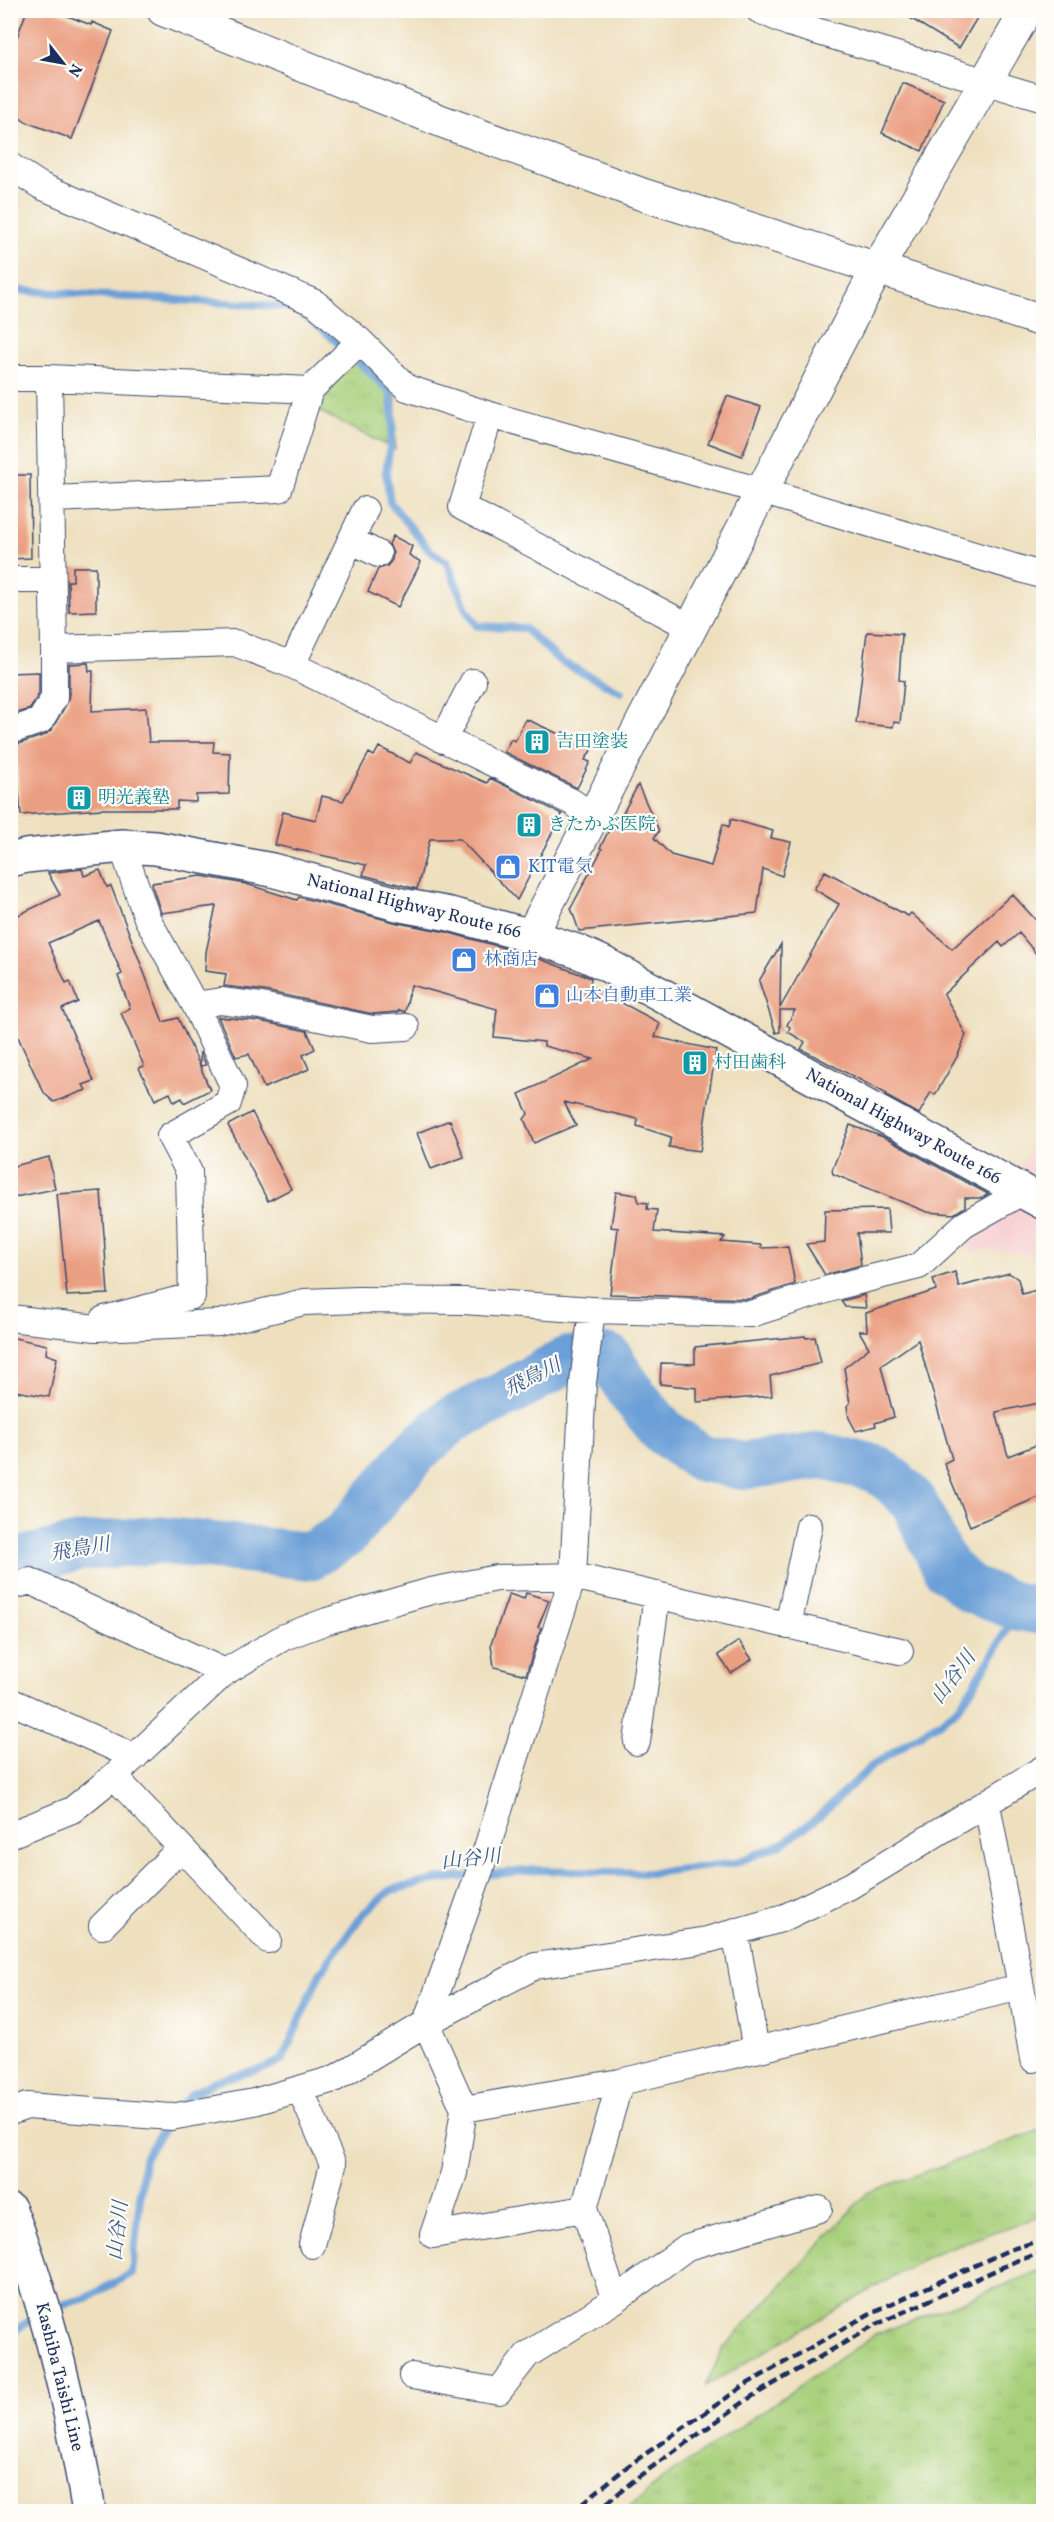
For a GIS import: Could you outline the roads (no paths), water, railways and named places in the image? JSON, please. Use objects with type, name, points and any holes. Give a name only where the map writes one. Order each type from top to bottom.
[{"type":"main road","name":"National Highway Route 166","points":[[10,860],[26,856],[122,846],[156,848],[272,870],[401,905],[450,914],[531,936],[579,952],[603,963],[1033,1197]]},
{"type":"main road","name":"Kashiba Taishi Line","points":[[10,2210],[54,2344],[77,2442],[89,2511]]},
{"type":"street","points":[[163,10],[430,117],[644,195],[1044,321]]},
{"type":"street","points":[[759,10],[792,16],[1044,99]]},
{"type":"street","points":[[531,936],[877,269],[1027,10]]},
{"type":"street","points":[[10,166],[41,186],[315,303],[360,341],[407,388],[490,415],[761,491],[1044,576]]},
{"type":"street","points":[[52,498],[279,489],[310,390],[360,341]]},
{"type":"street","points":[[10,378],[310,390]]},
{"type":"street","points":[[10,731],[40,721],[54,698],[49,378]]},
{"type":"street","points":[[490,415],[462,507],[690,627]]},
{"type":"street","points":[[292,665],[365,510]]},
{"type":"street","points":[[351,540],[378,554]]},
{"type":"street","points":[[10,580],[52,580]]},
{"type":"street","points":[[54,649],[235,643],[292,665],[572,802],[592,816]]},
{"type":"street","points":[[443,740],[473,682]]},
{"type":"street","points":[[78,1326],[192,1296],[189,1172],[170,1136],[228,1102],[233,1086],[195,1005],[147,918],[122,846]]},
{"type":"street","points":[[195,1005],[221,1001],[261,1006],[372,1029],[406,1027]]},
{"type":"street","points":[[10,1318],[96,1328],[219,1323],[304,1302],[358,1300],[464,1301],[592,1310],[751,1314],[839,1286],[919,1266],[964,1225],[1033,1197]]},
{"type":"street","points":[[584,2209],[433,2235],[454,2173],[464,2109],[426,2023],[480,1870],[573,1576],[584,1383],[592,1310]]},
{"type":"street","points":[[788,1626],[809,1526]]},
{"type":"street","points":[[10,1834],[72,1810],[135,1757],[225,1671],[284,1637],[392,1601],[497,1578],[573,1576],[900,1651]]},
{"type":"street","points":[[10,1587],[30,1581],[225,1671]]},
{"type":"street","points":[[637,1742],[657,1595]]},
{"type":"street","points":[[10,1701],[135,1757]]},
{"type":"street","points":[[10,2112],[27,2106],[171,2118],[254,2102],[334,2079],[426,2023],[535,1966],[707,1940],[781,1918],[850,1886],[1044,1768]]},
{"type":"street","points":[[114,1776],[268,1940]]},
{"type":"street","points":[[987,1804],[1033,2059]]},
{"type":"street","points":[[102,1926],[181,1848]]},
{"type":"street","points":[[735,1932],[756,2050]]},
{"type":"street","points":[[464,2109],[620,2082],[1021,1987]]},
{"type":"street","points":[[615,2300],[584,2209],[620,2082]]},
{"type":"street","points":[[300,2089],[333,2165],[312,2245]]},
{"type":"street","points":[[412,2376],[499,2391],[527,2355],[615,2300],[687,2247],[819,2209]]},
{"type":"waterway","points":[[10,290],[293,307],[324,330],[391,392],[393,427],[386,472],[390,502],[429,550],[447,562],[467,611],[477,626],[524,628],[560,661],[621,692]]},
{"type":"waterway","name":"飛鳥川","points":[[10,1563],[79,1547],[157,1540],[310,1556],[345,1535],[415,1452],[450,1421],[508,1393],[567,1360],[609,1358],[633,1395],[663,1431],[698,1457],[742,1466],[822,1456],[877,1469],[913,1501],[946,1568],[972,1590],[1018,1607],[1044,1611]]},
{"type":"waterway","name":"山谷川","points":[[178,2109],[190,2095],[215,2081],[265,2068],[283,2059],[320,1973],[363,1914],[391,1890],[439,1879],[536,1870],[649,1873],[735,1863],[782,1844],[817,1818],[872,1766],[952,1714],[965,1699],[997,1648],[1018,1607]]},
{"type":"waterway","name":"山谷川","points":[[64,2304],[87,2298],[132,2273],[144,2159],[168,2122]]},
{"type":"waterway","name":"山谷川","points":[[10,2334],[33,2318]]},
{"type":"railway","points":[[572,2512],[628,2466],[745,2385],[869,2314],[1009,2250],[1044,2239]]},
{"type":"railway","points":[[596,2512],[638,2477],[751,2397],[873,2326],[1016,2261],[1044,2252]]},
{"type":"place","name":"吉田塗装","points":[[537,742]]},
{"type":"place","name":"明光義塾","points":[[79,798]]},
{"type":"place","name":"きたかぶ医院","points":[[529,825]]},
{"type":"place","name":"KIT電気","points":[[508,867]]},
{"type":"place","name":"林商店","points":[[464,960]]},
{"type":"place","name":"山本自動車工業","points":[[547,996]]},
{"type":"place","name":"村田歯科","points":[[695,1063]]}]
